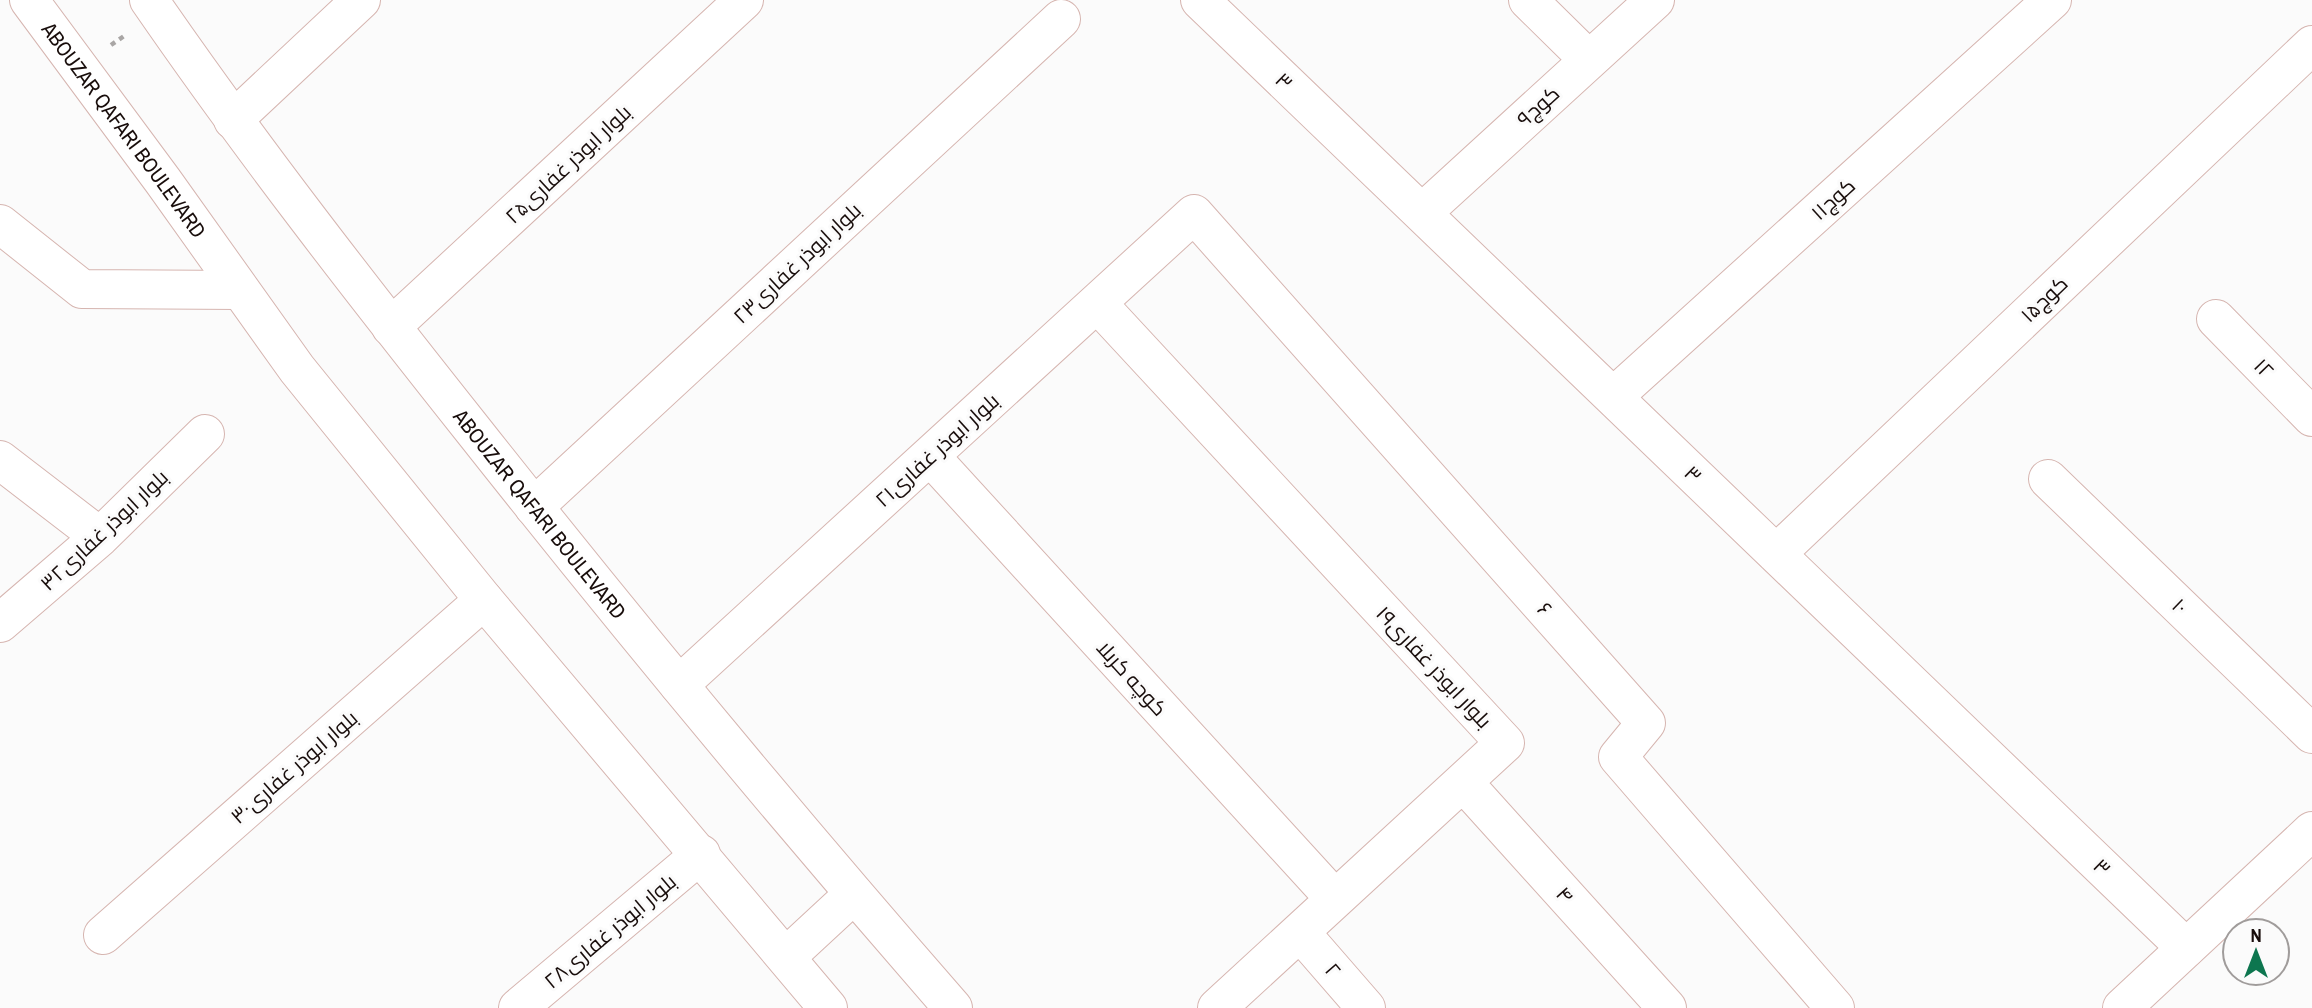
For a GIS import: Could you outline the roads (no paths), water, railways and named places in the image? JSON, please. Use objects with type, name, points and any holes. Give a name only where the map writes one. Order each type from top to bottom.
[{"type":"street","name":"ABOUZAR QAFARI BOULEVARD","points":[[29,0],[297,369],[484,600],[701,854],[828,1008]]},
{"type":"street","points":[[233,120],[361,0]]},
{"type":"street","name":"بلوار ابوذر غفاری۲۵","points":[[391,327],[744,0]]},
{"type":"street","name":"۳","points":[[1200,0],[2186,948]]},
{"type":"street","points":[[1528,0],[1589,60]]},
{"type":"street","name":"۹کوچ","points":[[1422,213],[1656,0]]},
{"type":"street","name":"۱۱کوچ","points":[[1613,397],[2052,0]]},
{"type":"street","name":"ABOUZAR QAFARI BOULEVARD","points":[[153,5],[233,120],[391,327],[534,507],[679,685],[953,1008]]},
{"type":"street","name":"بلوار ابوذر غفاری۲۳","points":[[534,507],[1061,19]]},
{"type":"street","name":"۱۵کوچ","points":[[1776,554],[2312,45]]},
{"type":"street","name":"۲۱بلوار ابوذر غفاری","points":[[679,685],[1194,214]]},
{"type":"street","name":"۶","points":[[1194,214],[1646,723],[1619,757],[1835,1008]]},
{"type":"street","points":[[0,224],[82,289],[240,290]]},
{"type":"street","name":"بلوار ابوذر غفاری۱۹","points":[[1097,303],[1505,743],[1217,1008]]},
{"type":"street","name":"۱۲","points":[[2216,319],[2312,417]]},
{"type":"street","name":"بلوار ابوذر غفاری۳۲","points":[[0,623],[100,537],[205,434]]},
{"type":"street","name":"کوچه کربلا","points":[[930,456],[1335,899]]},
{"type":"street","points":[[0,460],[100,537]]},
{"type":"street","name":"۱۰","points":[[2049,479],[2312,734]]},
{"type":"street","name":"بلوار ابوذر غفاری۳۰","points":[[103,934],[484,600]]},
{"type":"street","name":"۴","points":[[1463,782],[1667,1008]]},
{"type":"street","points":[[2122,1008],[2312,831]]},
{"type":"street","name":"بلوار ابوذر غفاری۲۸","points":[[518,1008],[701,854]]},
{"type":"street","points":[[786,957],[854,894]]},
{"type":"street","name":"۲","points":[[1300,932],[1366,1008]]}]
